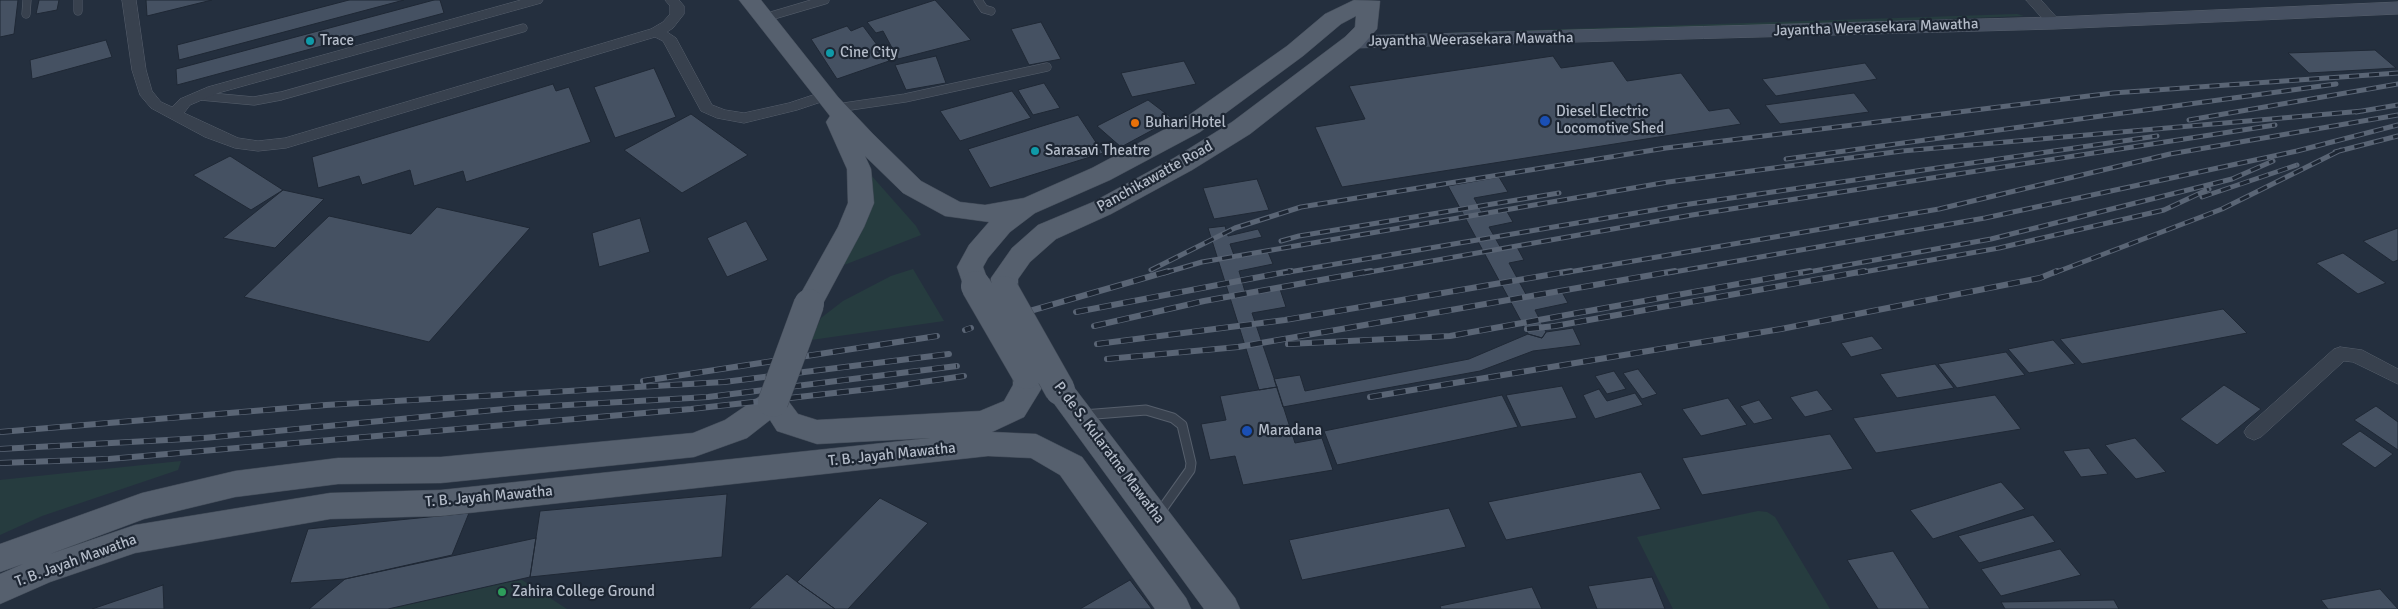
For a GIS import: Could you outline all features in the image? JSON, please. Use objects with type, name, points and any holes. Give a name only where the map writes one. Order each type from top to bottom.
[{"type":"main road","points":[[750,0],[830,102],[858,169],[861,203],[851,227],[809,304],[774,402],[788,423],[817,432],[986,434],[1036,446],[1071,466],[1174,609]]},
{"type":"main road","name":"Panchikawatte Road","points":[[1004,291],[1004,278],[1021,255],[1047,232],[1102,208],[1183,164],[1241,128],[1359,36],[1369,0]]},
{"type":"main road","name":"Panchikawatte Road","points":[[986,434],[1014,409],[1028,386],[1027,374],[976,286],[970,267],[978,252],[1001,226],[1029,206],[1101,174],[1191,126],[1295,51],[1334,19],[1369,0]]},
{"type":"main road","name":"Jayantha Weerasekara Mawatha","points":[[1359,36],[2297,0]]},
{"type":"main road","name":"Jayantha Weerasekara Mawatha","points":[[2044,11],[2398,8]]},
{"type":"main road","name":"Panchikawatte Road","points":[[830,102],[864,140],[912,187],[954,210],[985,214],[1029,206]]},
{"type":"main road","name":"P. de S. Kularatne Mawatha","points":[[1004,291],[1035,349],[1060,390],[1157,517],[1223,609]]},
{"type":"main road","name":"T. B. Jayah Mawatha","points":[[0,558],[142,506],[234,484],[338,471],[441,470],[694,445],[736,429],[774,402]]},
{"type":"main road","name":"T. B. Jayah Mawatha","points":[[0,589],[41,571],[135,539],[330,506],[441,503],[986,434]]},
{"type":"main road","points":[[222,524],[234,484]]},
{"type":"street","points":[[129,0],[139,70],[145,92],[156,105],[210,133],[235,143],[258,146],[286,143],[663,35],[668,25],[678,14],[677,6],[672,0]]},
{"type":"street","points":[[174,114],[185,102],[197,96],[536,0]]},
{"type":"street","points":[[663,35],[706,108],[722,116],[744,118],[792,107],[830,102]]},
{"type":"street","points":[[2254,432],[2340,354],[2356,355],[2398,377]]},
{"type":"lane","points":[[26,14],[27,0]]},
{"type":"lane","points":[[78,0],[78,11]]},
{"type":"lane","points":[[764,18],[825,0]]},
{"type":"lane","points":[[978,0],[984,9],[991,11]]},
{"type":"lane","points":[[197,96],[254,101],[281,96],[523,28]]},
{"type":"lane","points":[[830,102],[905,98],[1047,67]]},
{"type":"lane","points":[[1081,416],[1127,410],[1146,410],[1173,418],[1182,425],[1191,463],[1190,470],[1157,517]]},
{"type":"green space","points":[[2017,14],[2024,16],[1398,40],[1385,35]]},
{"type":"green space","points":[[870,174],[916,226],[921,235],[844,265],[860,232]]},
{"type":"green space","points":[[913,269],[944,321],[811,340],[821,318],[843,301],[891,276]]},
{"type":"green space","points":[[181,461],[178,470],[42,516],[0,535],[0,480]]},
{"type":"green space","points":[[1758,511],[1767,512],[1775,517],[1830,609],[1673,609],[1637,537]]},
{"type":"green space","name":"Zahira College Ground","points":[[522,580],[567,609],[388,609],[504,583]]},
{"type":"building","points":[[0,0],[18,0],[14,34],[0,37]]},
{"type":"building","points":[[39,0],[59,0],[57,10],[36,14]]},
{"type":"building","points":[[146,0],[212,0],[147,16]]},
{"type":"building","points":[[349,0],[404,0],[179,60],[177,45]]},
{"type":"building","name":"Trace","points":[[434,0],[440,0],[444,13],[177,85],[176,69]]},
{"type":"building","points":[[935,0],[971,40],[898,59],[883,31],[876,33],[867,22]]},
{"type":"building","points":[[1041,22],[1061,59],[1029,65],[1011,29]]},
{"type":"building","points":[[847,26],[851,31],[863,26],[889,61],[837,79],[811,39]]},
{"type":"building","points":[[106,40],[112,57],[32,79],[30,60]]},
{"type":"building","points":[[2375,50],[2396,68],[2309,73],[2288,53]]},
{"type":"building","points":[[936,56],[946,83],[906,90],[895,65]]},
{"type":"building","name":"Diesel Electric Locomotive Shed","points":[[1553,56],[1561,68],[1613,61],[1627,81],[1681,73],[1709,111],[1729,108],[1741,124],[1342,187],[1315,127],[1365,119],[1349,86]]},
{"type":"building","points":[[1184,61],[1196,84],[1132,97],[1121,73]]},
{"type":"building","points":[[1865,63],[1877,79],[1776,96],[1762,79]]},
{"type":"building","points":[[654,68],[676,117],[615,138],[594,87]]},
{"type":"building","points":[[1044,83],[1060,108],[1033,115],[1018,90]]},
{"type":"building","points":[[553,84],[556,91],[569,87],[591,142],[466,182],[463,171],[414,186],[410,170],[362,185],[359,176],[318,188],[312,157]]},
{"type":"building","points":[[1012,91],[1031,118],[960,141],[940,111]]},
{"type":"building","points":[[1854,93],[1869,112],[1780,124],[1765,105]]},
{"type":"building","name":"Buhari Hotel","points":[[1148,100],[1173,119],[1121,147],[1097,126]]},
{"type":"building","points":[[691,114],[748,155],[682,193],[624,150]]},
{"type":"building","name":"Sarasavi Theatre","points":[[1078,115],[1103,153],[990,188],[968,149]]},
{"type":"building","points":[[230,156],[283,190],[251,210],[193,175]]},
{"type":"building","points":[[1499,177],[1508,192],[1474,198],[1483,214],[1506,210],[1513,222],[1489,227],[1502,250],[1517,247],[1524,260],[1509,263],[1528,298],[1562,292],[1568,303],[1535,310],[1546,332],[1542,338],[1528,334],[1448,186]]},
{"type":"building","points":[[1257,179],[1269,210],[1214,219],[1203,188]]},
{"type":"building","points":[[283,190],[324,199],[275,248],[223,238]]},
{"type":"building","points":[[437,207],[530,228],[429,342],[244,297],[329,216],[411,234]]},
{"type":"building","points":[[640,218],[650,252],[599,267],[592,233]]},
{"type":"building","points":[[746,221],[768,260],[727,277],[707,238]]},
{"type":"building","points":[[1225,226],[1228,236],[1258,229],[1262,237],[1230,244],[1235,258],[1268,252],[1273,264],[1239,271],[1246,295],[1280,289],[1286,307],[1252,313],[1277,387],[1259,390],[1208,228]]},
{"type":"building","points":[[2398,228],[2398,260],[2393,262],[2363,241]]},
{"type":"building","points":[[2343,253],[2386,283],[2358,294],[2316,263]]},
{"type":"building","points":[[2223,309],[2247,333],[2082,364],[2060,339]]},
{"type":"building","points":[[1573,328],[1581,345],[1533,351],[1480,371],[1283,407],[1274,379],[1300,375],[1305,391],[1469,359],[1528,334],[1542,338],[1546,332]]},
{"type":"building","points":[[1872,336],[1883,349],[1851,357],[1841,343]]},
{"type":"building","points":[[2053,340],[2075,364],[2029,373],[2008,349]]},
{"type":"building","points":[[2006,352],[2025,375],[1957,388],[1938,364]]},
{"type":"building","points":[[1935,364],[1954,388],[1897,398],[1880,374]]},
{"type":"building","points":[[1638,369],[1657,394],[1642,399],[1623,373]]},
{"type":"building","points":[[1614,371],[1626,389],[1607,394],[1595,376]]},
{"type":"building","points":[[2224,385],[2261,409],[2217,445],[2180,419]]},
{"type":"building","points":[[1562,386],[1577,418],[1521,427],[1506,395]]},
{"type":"building","name":"Maradana","points":[[1277,387],[1295,443],[1322,438],[1333,470],[1243,485],[1235,456],[1210,460],[1201,424],[1226,420],[1220,396]]},
{"type":"building","points":[[1599,389],[1607,401],[1635,393],[1643,405],[1595,419],[1583,395]]},
{"type":"building","points":[[1817,390],[1833,410],[1805,417],[1790,397]]},
{"type":"building","points":[[1502,395],[1518,427],[1337,465],[1324,431]]},
{"type":"building","points":[[1995,395],[2021,429],[1876,453],[1853,418]]},
{"type":"building","points":[[1728,398],[1747,425],[1701,436],[1682,409]]},
{"type":"building","points":[[1759,400],[1773,419],[1754,424],[1740,406]]},
{"type":"building","points":[[2376,406],[2398,422],[2398,450],[2354,420]]},
{"type":"building","points":[[2360,431],[2393,454],[2375,468],[2341,444]]},
{"type":"building","points":[[1830,434],[1853,469],[1702,495],[1682,458]]},
{"type":"building","points":[[2135,438],[2166,472],[2136,479],[2105,445]]},
{"type":"building","points":[[2089,448],[2108,474],[2081,477],[2063,451]]},
{"type":"building","points":[[1641,472],[1661,509],[1506,540],[1488,502]]},
{"type":"building","points":[[2001,482],[2025,509],[1933,539],[1910,510]]},
{"type":"building","points":[[727,494],[722,557],[530,577],[540,511]]},
{"type":"building","points":[[880,498],[928,523],[848,609],[835,609],[797,582]]},
{"type":"building","points":[[1449,508],[1466,547],[1302,580],[1289,540]]},
{"type":"building","points":[[469,513],[452,555],[345,579],[290,583],[308,529]]},
{"type":"building","points":[[2033,515],[2055,542],[1979,563],[1958,536]]},
{"type":"building","points":[[536,538],[530,577],[388,609],[309,609],[345,579]]},
{"type":"building","points":[[2060,549],[2081,575],[2001,596],[1981,569]]},
{"type":"building","points":[[1893,551],[1930,609],[1878,609],[1847,560]]},
{"type":"building","points":[[787,574],[797,582],[835,609],[749,609]]},
{"type":"building","points":[[1652,577],[1665,609],[1597,609],[1588,586]]},
{"type":"building","points":[[1130,580],[1152,609],[1080,609]]},
{"type":"building","points":[[163,585],[164,609],[92,609]]},
{"type":"building","points":[[1532,587],[1542,609],[1441,609],[1440,606]]},
{"type":"building","points":[[2380,589],[2398,609],[2328,609],[2321,600]]},
{"type":"building","points":[[2114,600],[2119,609],[2005,609],[2001,602]]},
{"type":"railway","points":[[1151,270],[1235,228],[1301,207],[1666,148],[2113,93],[2398,73]]},
{"type":"railway","points":[[1786,159],[2336,84]]},
{"type":"railway","points":[[2189,120],[2398,84]]},
{"type":"railway","points":[[2361,111],[2398,105]]},
{"type":"railway","points":[[1164,273],[1202,262],[1668,182],[1902,151],[2361,111]]},
{"type":"railway","points":[[2356,112],[2361,111]]},
{"type":"railway","points":[[1563,273],[1939,209],[2170,154],[2398,115]]},
{"type":"railway","points":[[1364,273],[1692,215],[2275,125]]},
{"type":"railway","points":[[1668,273],[1985,218],[2297,151],[2398,125]]},
{"type":"railway","points":[[1283,273],[1683,205],[2157,136]]},
{"type":"railway","points":[[2339,151],[2398,136]]},
{"type":"railway","points":[[2054,273],[2222,209],[2339,151]]},
{"type":"railway","points":[[2335,152],[2339,151]]},
{"type":"railway","points":[[1803,273],[1991,239],[2232,179],[2273,161]]},
{"type":"railway","points":[[2202,197],[2297,165]]},
{"type":"railway","points":[[1858,273],[1999,248],[2164,210],[2209,189]]},
{"type":"railway","points":[[1281,241],[1299,236],[1559,193]]},
{"type":"railway","points":[[995,321],[1169,271]]},
{"type":"railway","points":[[1076,312],[1291,271]]},
{"type":"railway","points":[[1094,326],[1204,301],[1371,271]]},
{"type":"railway","points":[[1097,344],[1285,320],[1571,271]]},
{"type":"railway","points":[[1107,359],[1238,347],[1675,271]]},
{"type":"railway","points":[[1288,344],[1450,336],[1810,271]]},
{"type":"railway","points":[[1527,329],[1555,326],[1865,271]]},
{"type":"railway","points":[[1370,397],[1781,329],[2040,278],[2057,271]]},
{"type":"railway","points":[[965,330],[971,328]]},
{"type":"railway","points":[[643,381],[937,336]]},
{"type":"railway","points":[[0,432],[326,405],[724,382],[949,354]]},
{"type":"railway","points":[[0,449],[204,438],[515,408],[708,397],[957,366]]},
{"type":"railway","points":[[0,463],[109,459],[691,409],[888,387],[964,376]]},
{"type":"place","name":"Trace","points":[[310,41]]},
{"type":"place","name":"Cine City","points":[[830,53]]},
{"type":"place","name":"Diesel Electric Locomotive Shed","points":[[1545,121]]},
{"type":"place","name":"Buhari Hotel","points":[[1135,123]]},
{"type":"place","name":"Sarasavi Theatre","points":[[1035,151]]},
{"type":"place","name":"Maradana","points":[[1247,431]]},
{"type":"place","name":"Zahira College Ground","points":[[502,592]]}]
